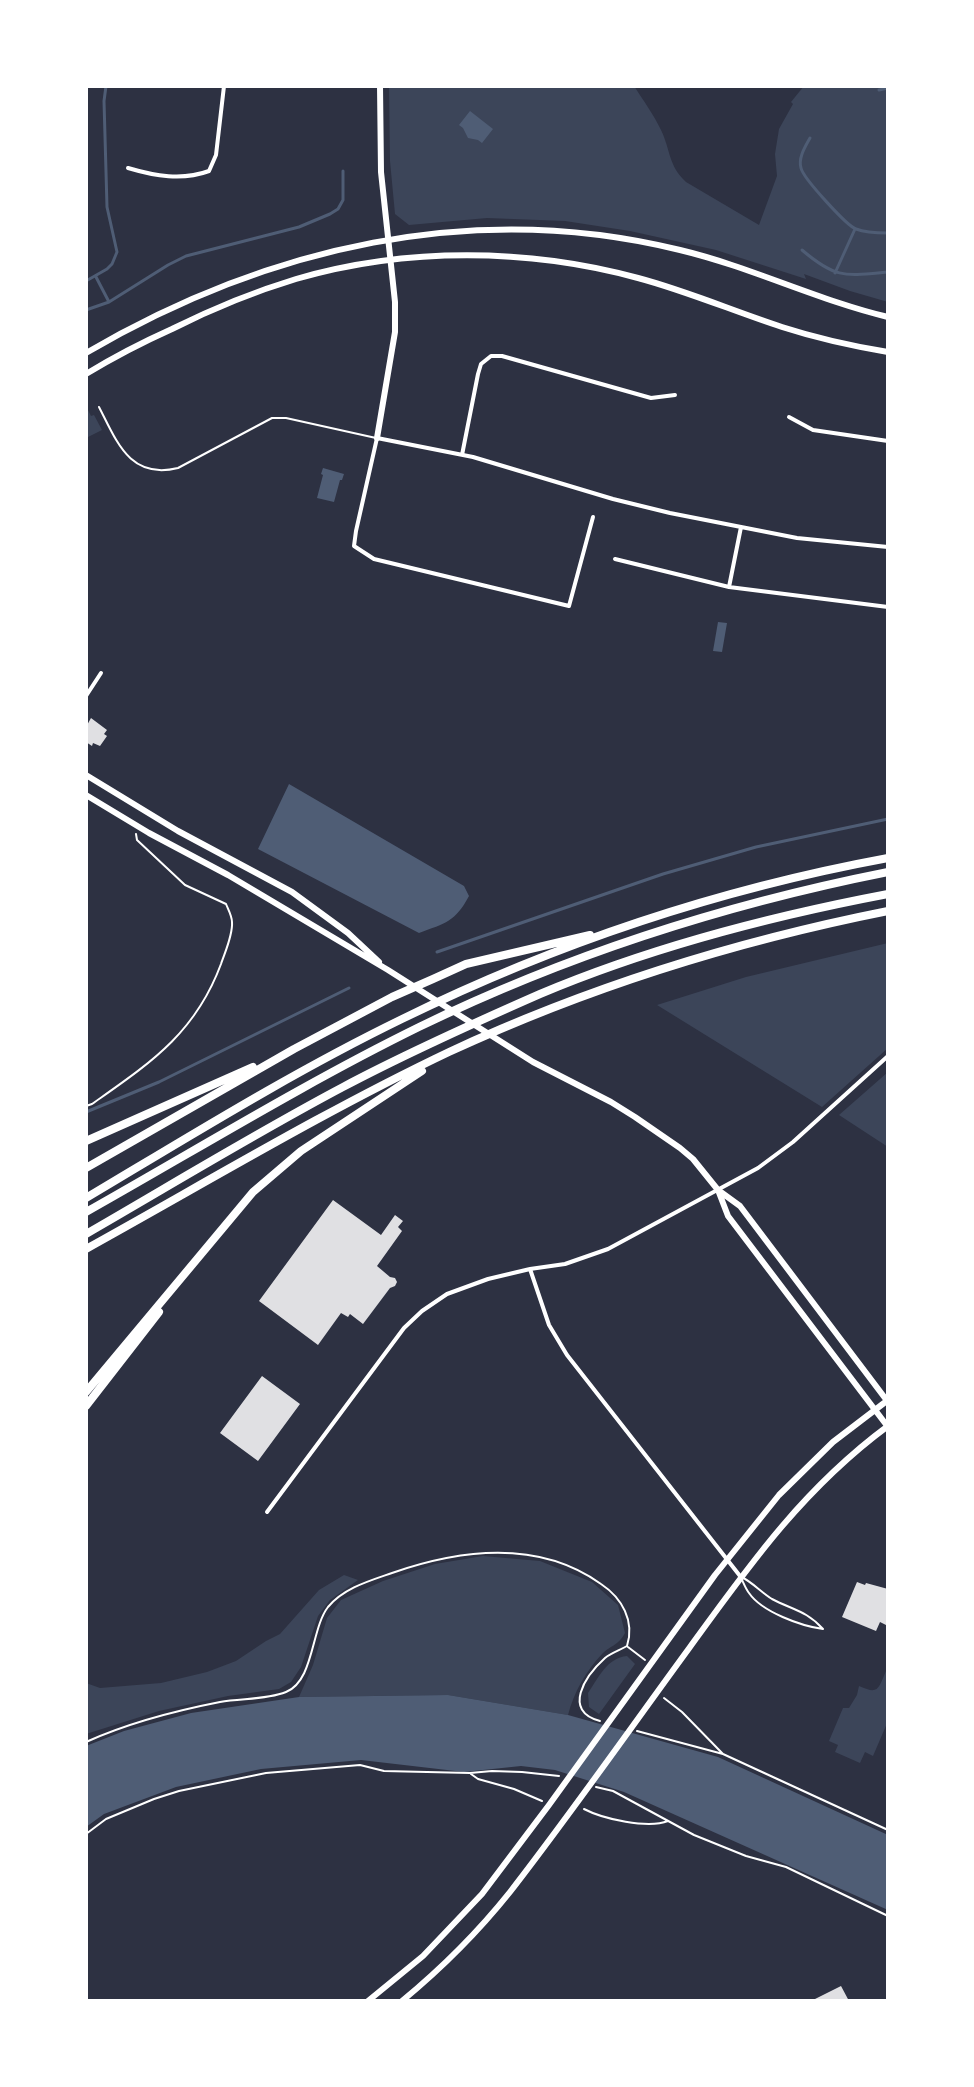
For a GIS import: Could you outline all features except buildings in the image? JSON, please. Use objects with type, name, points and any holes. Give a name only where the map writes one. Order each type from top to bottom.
[{"type":"highway","points":[[86,1168],[294,1049],[392,997],[466,964],[623,927],[806,875],[888,858]]},
{"type":"highway","points":[[86,1212],[313,1082],[421,1026],[498,991],[711,915],[888,872]]},
{"type":"highway","points":[[86,1234],[344,1087],[448,1035],[543,993],[681,945],[814,908],[888,894]]},
{"type":"highway","points":[[86,1249],[336,1109],[449,1053],[544,1012],[673,965],[770,937],[888,911]]},
{"type":"highway","points":[[86,1198],[285,1081],[402,1019],[489,979],[623,927]]},
{"type":"highway","points":[[86,1141],[294,1049]]},
{"type":"highway","points":[[86,1392],[253,1192],[301,1151],[449,1053]]},
{"type":"highway","points":[[86,1406],[253,1192]]},
{"type":"main road","points":[[377,438],[395,332],[395,302],[380,147],[380,86]]},
{"type":"main road","points":[[86,353],[166,312],[244,278],[310,256],[436,233],[515,230],[626,239],[717,260],[888,317]]},
{"type":"main road","points":[[86,374],[145,341],[247,296],[319,273],[390,260],[481,256],[583,265],[665,286],[815,337],[888,352]]},
{"type":"main road","points":[[86,775],[178,831],[292,892],[348,933],[388,970]]},
{"type":"main road","points":[[86,795],[228,875],[388,970],[533,1062],[611,1102],[662,1135],[693,1159],[718,1190],[740,1206],[888,1401],[833,1442],[760,1517],[508,1861],[423,1956],[368,2001]]},
{"type":"main road","points":[[402,2001],[486,1922],[526,1872],[635,1727],[740,1576],[812,1492],[852,1454],[888,1427],[728,1216],[718,1190]]},
{"type":"street","points":[[128,168],[171,177],[209,171],[216,155],[224,86]]},
{"type":"street","points":[[462,455],[478,374],[481,364],[491,356],[502,356],[651,398],[675,395]]},
{"type":"street","points":[[789,417],[813,430],[888,441]]},
{"type":"street","points":[[593,517],[569,606],[374,559],[354,546],[377,438],[462,455],[635,504],[741,527],[810,540],[888,547]]},
{"type":"street","points":[[729,587],[741,527]]},
{"type":"street","points":[[615,559],[729,587],[888,607]]},
{"type":"street","points":[[86,696],[101,673]]},
{"type":"street","points":[[267,1512],[404,1328],[422,1311],[447,1294],[478,1282],[565,1264],[608,1249],[718,1190],[780,1153],[888,1056]]},
{"type":"street","points":[[530,1269],[549,1325],[567,1355],[740,1576]]},
{"type":"lane","points":[[99,407],[121,451],[152,471],[178,468],[272,418],[286,418],[377,438]]},
{"type":"lane","points":[[740,1576],[771,1598],[812,1616],[823,1629],[807,1627],[768,1609],[749,1593],[740,1576]]},
{"type":"path","points":[[86,1106],[152,1061],[193,1018],[215,980],[233,921],[226,904],[185,885],[137,840],[136,834]]},
{"type":"path","points":[[86,1742],[164,1715],[223,1701],[288,1691],[302,1676],[322,1619],[336,1599],[380,1577],[461,1555],[512,1552],[552,1560],[582,1572],[611,1590],[624,1608],[629,1630],[627,1646]]},
{"type":"path","points":[[627,1646],[651,1665]]},
{"type":"path","points":[[606,1723],[584,1715],[579,1707],[579,1695],[605,1658],[627,1646]]},
{"type":"path","points":[[657,1693],[682,1712],[723,1754]]},
{"type":"path","points":[[635,1727],[723,1754],[888,1830]]},
{"type":"path","points":[[86,1834],[106,1819],[179,1791],[266,1773],[360,1765],[384,1771],[470,1773],[478,1779],[542,1801]]},
{"type":"path","points":[[584,1809],[634,1823],[662,1824],[668,1821]]},
{"type":"path","points":[[694,1835],[746,1856],[786,1867],[888,1916]]},
{"type":"shaded area","points":[[389,86],[634,86],[658,124],[680,176],[759,225],[777,176],[775,154],[779,129],[793,104],[791,102],[804,86],[888,86],[888,302],[804,274],[806,279],[716,250],[630,231],[565,221],[487,218],[409,225],[395,214],[390,161]]},
{"type":"shaded area","points":[[470,111],[493,129],[482,143],[468,138],[459,125]]},
{"type":"shaded area","points":[[87,408],[102,430],[88,437],[86,432]]},
{"type":"shaded area","points":[[323,468],[344,474],[334,502],[317,498]]},
{"type":"shaded area","points":[[718,622],[727,623],[722,652],[713,651]]},
{"type":"shaded area","points":[[289,784],[464,886],[469,896],[464,905],[449,920],[419,933],[258,849]]},
{"type":"shaded area","points":[[888,943],[888,1048],[822,1107],[657,1005],[746,977]]},
{"type":"shaded area","points":[[888,1072],[888,1147],[839,1115]]},
{"type":"shaded area","points":[[483,1556],[540,1561],[592,1582],[618,1605],[625,1633],[591,1667],[577,1690],[568,1715],[448,1695],[299,1697],[313,1665],[327,1618],[341,1600],[383,1581],[435,1564]]},
{"type":"shaded area","points":[[344,1575],[358,1580],[330,1600],[318,1616],[301,1667],[291,1682],[279,1689],[159,1711],[86,1734],[86,1683],[100,1688],[161,1683],[236,1661],[280,1634],[319,1590]]},
{"type":"shaded area","points":[[627,1656],[635,1664],[599,1714],[589,1707],[588,1693],[609,1664]]},
{"type":"shaded area","points":[[886,1671],[888,1721],[873,1756],[865,1752],[860,1763],[835,1752],[838,1745],[829,1741],[843,1708],[849,1708],[859,1686],[877,1689]]},
{"type":"shaded area","points":[[448,1695],[568,1715],[718,1757],[888,1835],[888,1910],[624,1792],[555,1770],[521,1766],[464,1772],[361,1760],[261,1769],[176,1787],[104,1814],[86,1827],[86,1746],[124,1731],[191,1713],[299,1697]]},
{"type":"waterway","points":[[86,281],[107,269],[117,252],[107,207],[106,86]]},
{"type":"waterway","points":[[879,90],[888,88]]},
{"type":"waterway","points":[[810,138],[800,164],[817,191],[856,229],[888,233]]},
{"type":"waterway","points":[[86,310],[109,302],[186,256],[299,227],[330,214],[338,209],[343,200],[343,171]]},
{"type":"waterway","points":[[835,273],[855,229]]},
{"type":"waterway","points":[[802,250],[833,271],[851,274],[888,272]]},
{"type":"waterway","points":[[96,277],[109,302]]},
{"type":"waterway","points":[[437,952],[663,874],[756,847],[888,819]]},
{"type":"waterway","points":[[86,1112],[159,1082],[349,988]]}]
